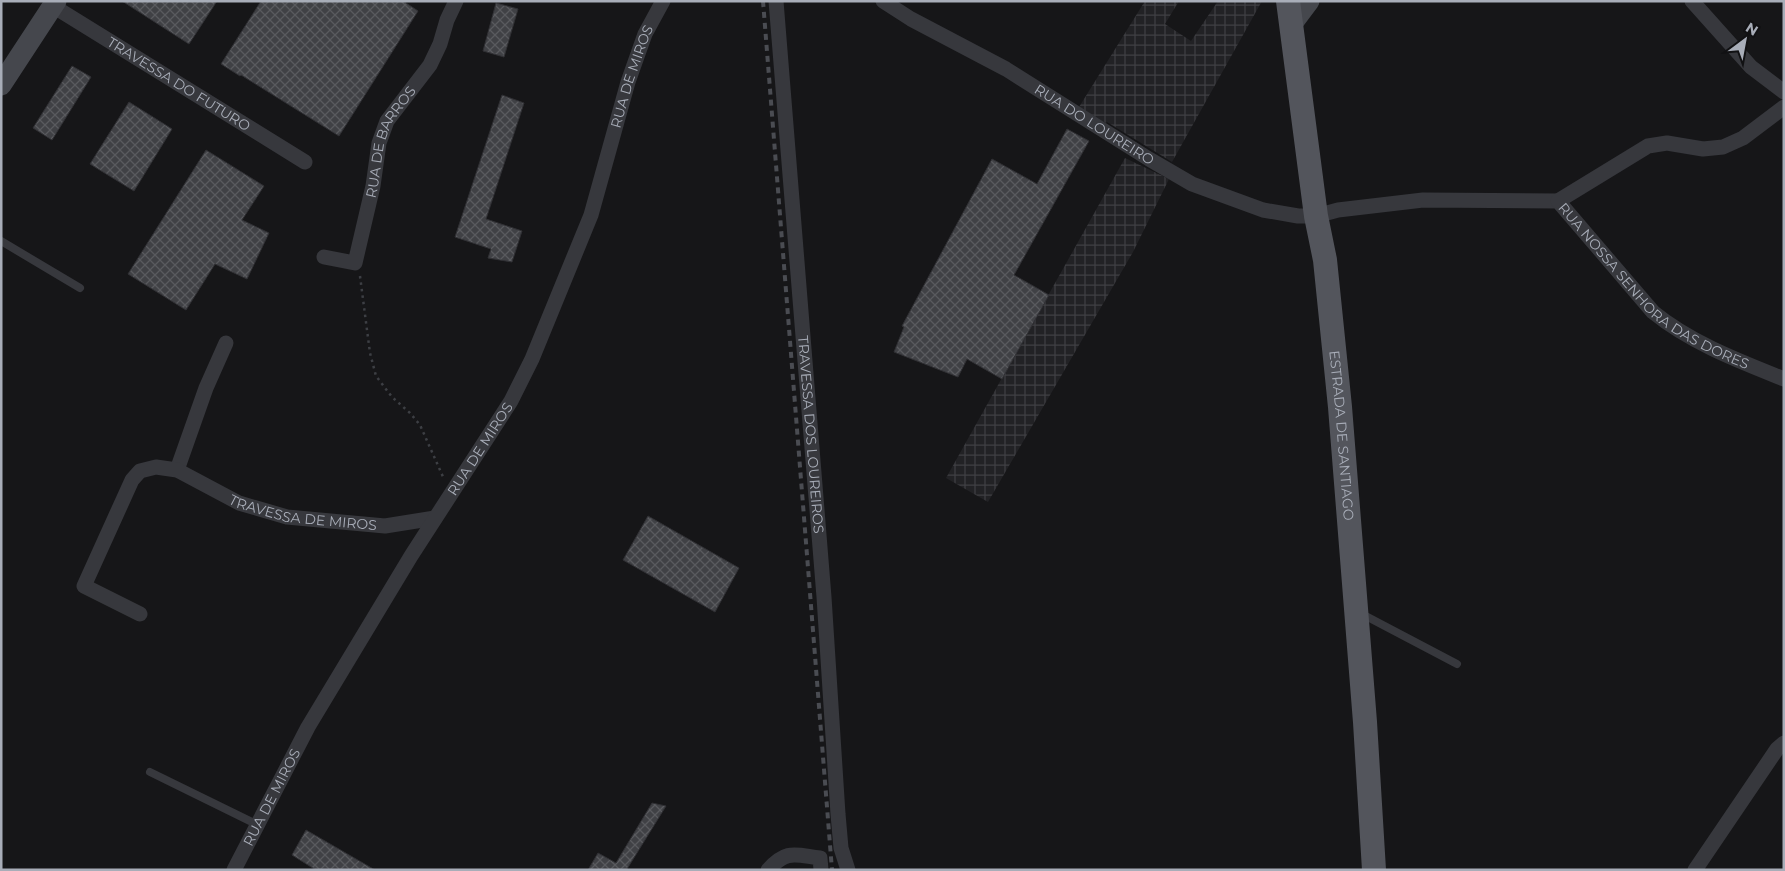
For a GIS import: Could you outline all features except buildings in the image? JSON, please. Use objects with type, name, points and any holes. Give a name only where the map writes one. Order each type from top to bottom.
[{"type":"main road","name":"ESTRADA DE SANTIAGO","points":[[1288,1],[1316,216],[1325,260],[1340,407],[1374,870]]},
{"type":"main road","points":[[1291,25],[1309,1]]},
{"type":"main road","points":[[5,71],[54,3]]},
{"type":"street","name":"RUA DE BARROS","points":[[355,263],[373,186],[379,143],[387,121],[430,65],[456,1]]},
{"type":"street","name":"RUA DE MIROS","points":[[234,870],[308,728],[435,518],[511,401],[532,359],[591,215],[628,82],[645,34],[663,1]]},
{"type":"street","name":"TRAVESSA DOS LOUREIROS","points":[[776,1],[824,597],[838,814],[842,848],[847,869]]},
{"type":"street","name":"RUA DO LOUREIRO","points":[[883,1],[911,19],[1006,69],[1192,184],[1264,210],[1298,216],[1316,216]]},
{"type":"street","points":[[1692,1],[1751,67],[1784,92]]},
{"type":"street","name":"TRAVESSA DO FUTURO","points":[[54,3],[305,162]]},
{"type":"street","points":[[1558,201],[1648,146],[1667,143],[1703,149],[1723,147],[1743,138],[1784,107]]},
{"type":"street","name":"RUA NOSSA SENHORA DAS DORES","points":[[1316,216],[1338,210],[1423,200],[1558,201],[1648,306],[1669,325],[1691,338],[1784,378]]},
{"type":"street","points":[[324,257],[355,263]]},
{"type":"street","points":[[177,470],[206,388],[226,343]]},
{"type":"street","name":"TRAVESSA DE MIROS","points":[[140,614],[84,586],[132,480],[140,472],[156,467],[177,470],[239,503],[287,517],[385,526],[435,518]]},
{"type":"street","points":[[1695,870],[1777,749],[1784,742]]},
{"type":"street","points":[[768,870],[778,859],[792,854],[820,858],[821,870]]},
{"type":"lane","points":[[1,241],[80,288]]},
{"type":"lane","points":[[1356,611],[1457,664]]},
{"type":"lane","points":[[150,772],[259,825]]},
{"type":"path","points":[[355,263],[359,266],[370,354],[376,376],[392,398],[410,413],[420,425],[450,495]]},
{"type":"shaded area","points":[[1145,1],[1179,1],[1165,24],[1191,41],[1218,1],[1262,1],[1172,162],[1079,107]]},
{"type":"shaded area","points":[[1125,158],[1169,179],[1133,252],[988,502],[946,478]]},
{"type":"railway","points":[[763,1],[832,870]]}]
